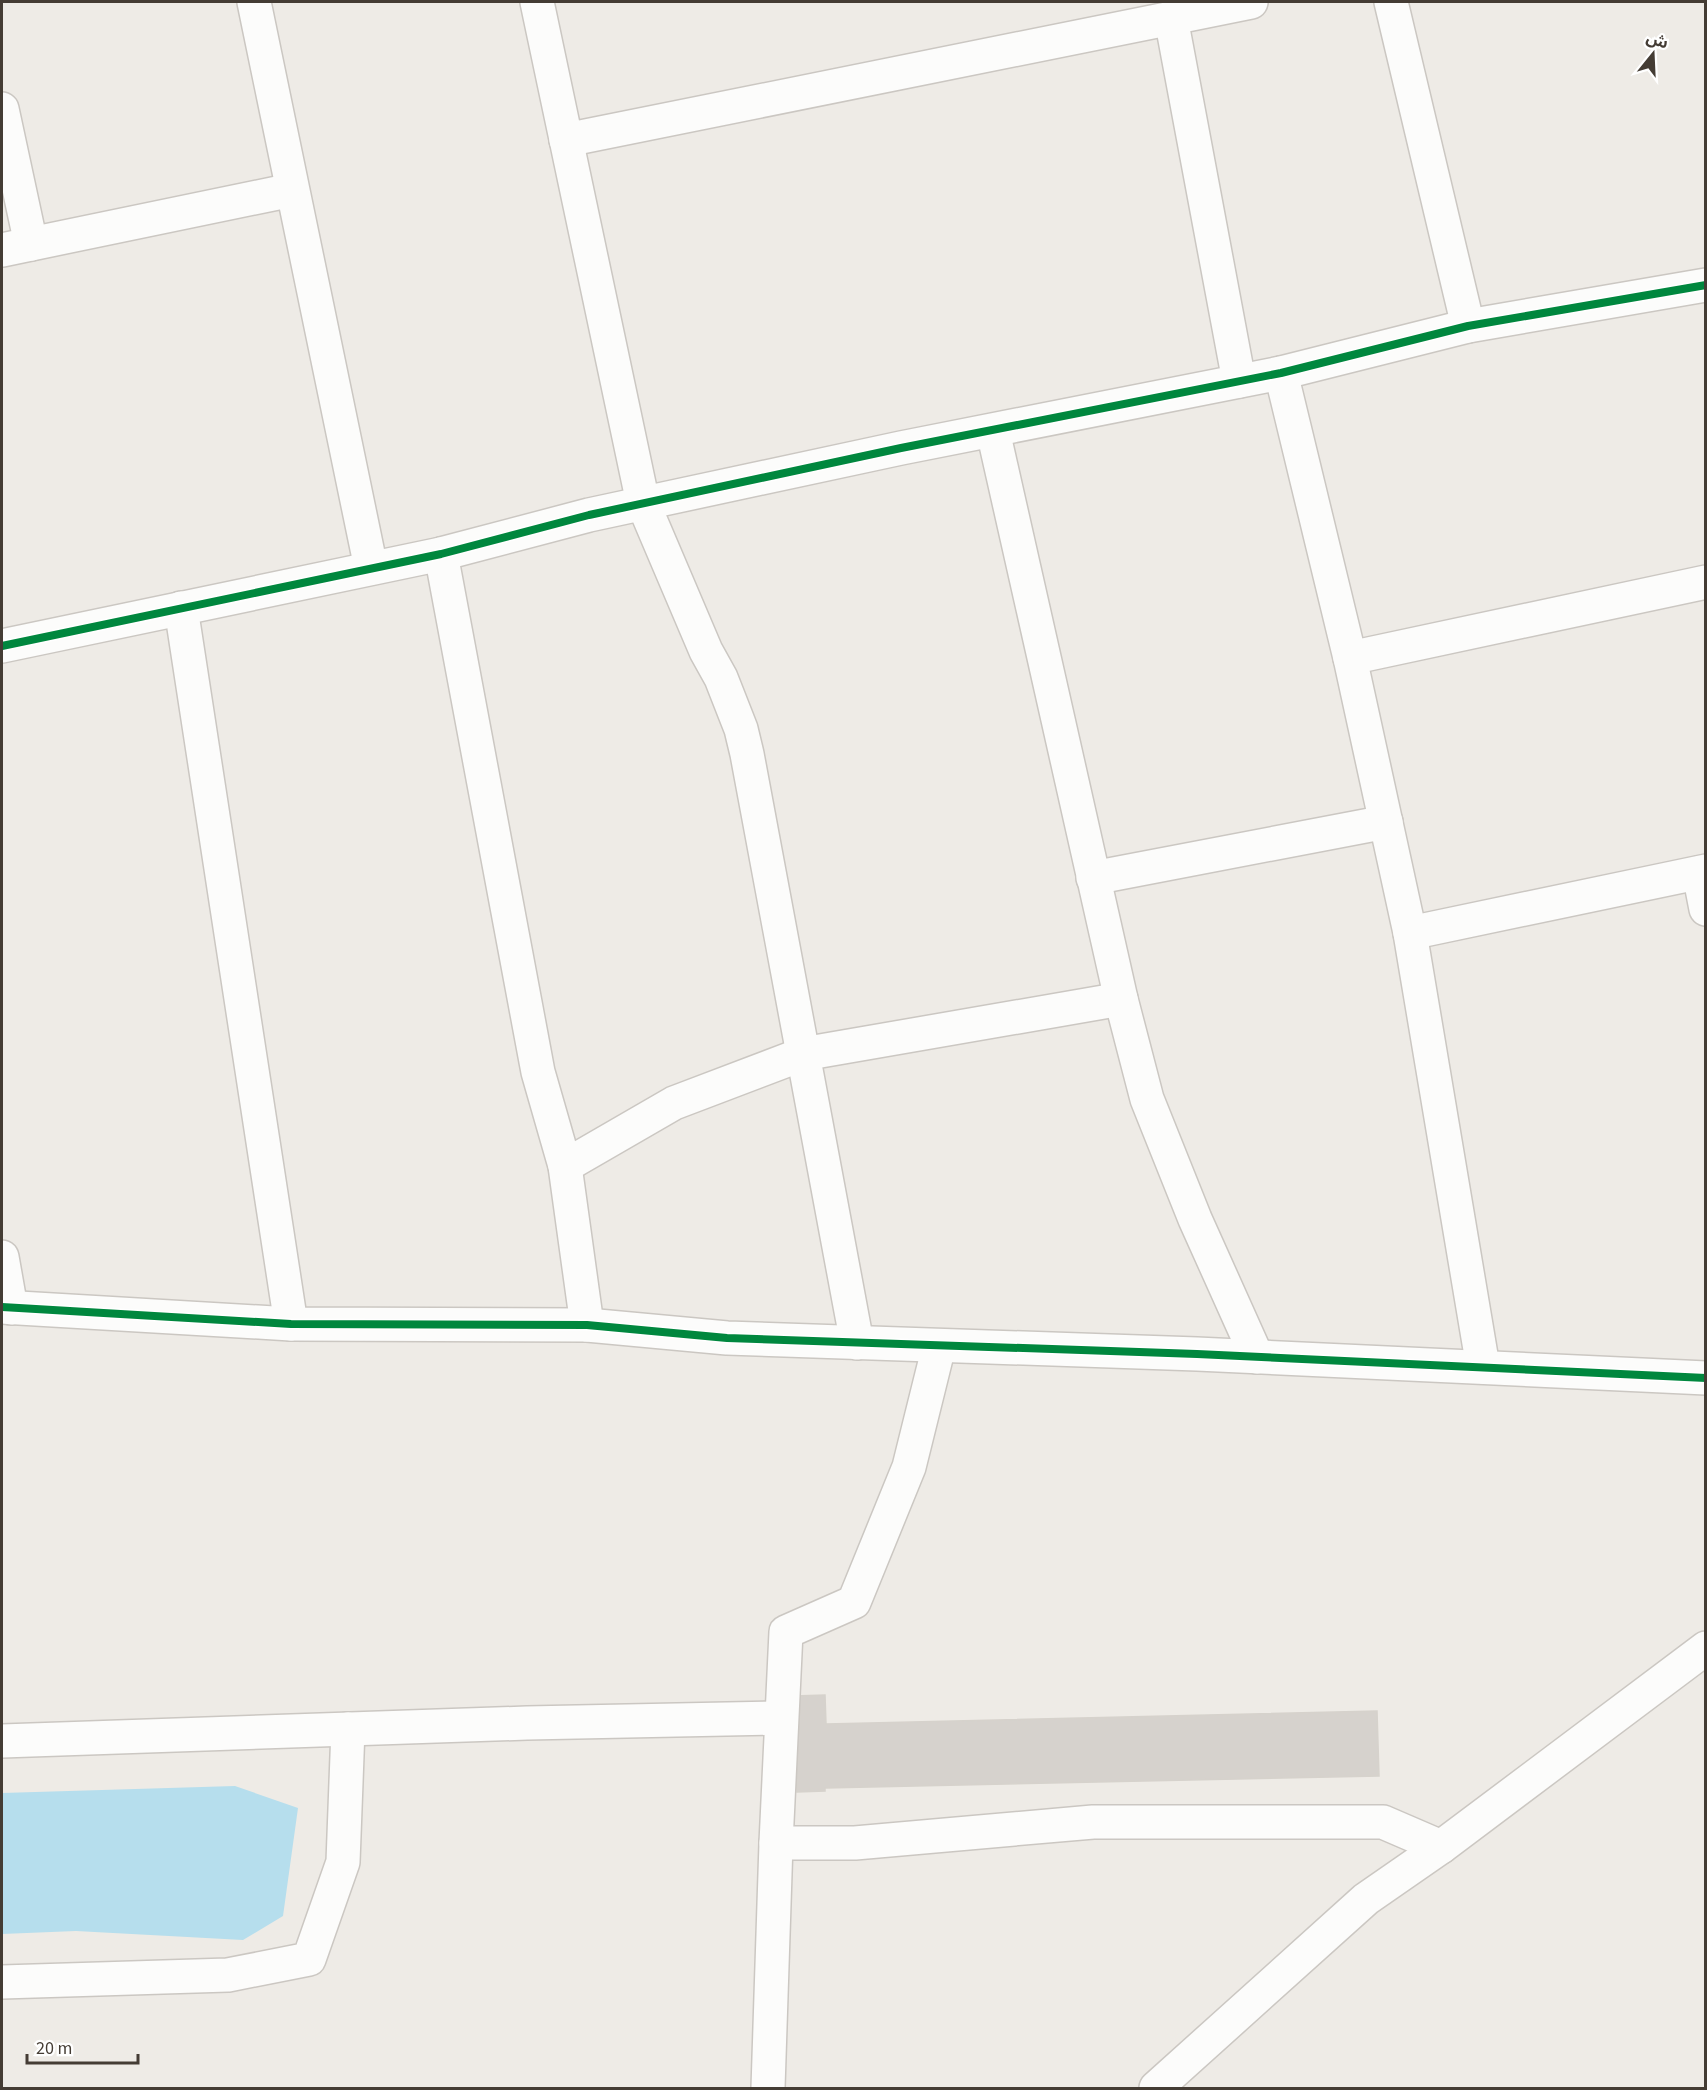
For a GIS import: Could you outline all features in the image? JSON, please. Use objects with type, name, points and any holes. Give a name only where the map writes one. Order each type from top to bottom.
[{"type":"street","points":[[254,2],[371,568]]},
{"type":"street","points":[[537,2],[642,503],[706,651],[721,678],[741,729],[747,754],[857,1343]]},
{"type":"street","points":[[566,140],[1116,15],[1171,18],[1251,2]]},
{"type":"street","points":[[1391,2],[1468,326]]},
{"type":"street","points":[[1171,18],[1239,381]]},
{"type":"street","points":[[2,110],[16,247],[292,190]]},
{"type":"street","points":[[2,646],[441,554],[589,514],[901,448],[1281,373],[1468,326],[1706,285]]},
{"type":"street","points":[[1281,373],[1350,658],[1410,933],[1483,1367]]},
{"type":"street","points":[[993,431],[1121,999],[1147,1099],[1195,1219],[1257,1357]]},
{"type":"street","points":[[441,554],[538,1072],[565,1166],[587,1325]]},
{"type":"street","points":[[1350,658],[1706,582]]},
{"type":"street","points":[[181,608],[291,1323]]},
{"type":"street","points":[[1094,878],[1386,822]]},
{"type":"street","points":[[1410,933],[1702,872],[1706,909]]},
{"type":"street","points":[[565,1166],[674,1103],[803,1054],[1121,999]]},
{"type":"street","points":[[2,1257],[6,1307],[291,1323],[587,1325],[727,1338],[1257,1357],[1706,1378]]},
{"type":"street","points":[[768,2088],[786,1632],[854,1602],[909,1467],[939,1346]]},
{"type":"street","points":[[1156,2088],[1366,1899],[1442,1847],[1706,1648]]},
{"type":"street","points":[[2,1742],[527,1723],[781,1718]]},
{"type":"street","points":[[2,1982],[228,1975],[309,1959],[343,1862],[348,1730]]},
{"type":"street","points":[[776,1843],[855,1843],[1093,1822],[1383,1822],[1442,1847]]},
{"type":"water","points":[[235,1786],[298,1808],[283,1916],[243,1940],[76,1931],[2,1934],[2,1793]]},
{"type":"building","points":[[825,1695],[826,1724],[1377,1711],[1379,1776],[825,1788],[825,1791],[797,1792],[794,1696]]},
{"type":"cycle path","points":[[2,646],[441,554],[589,515],[901,448],[1281,373],[1468,326],[1706,285]]},
{"type":"cycle path","points":[[2,1307],[291,1324],[587,1325],[727,1338],[1197,1354],[1706,1378]]}]
